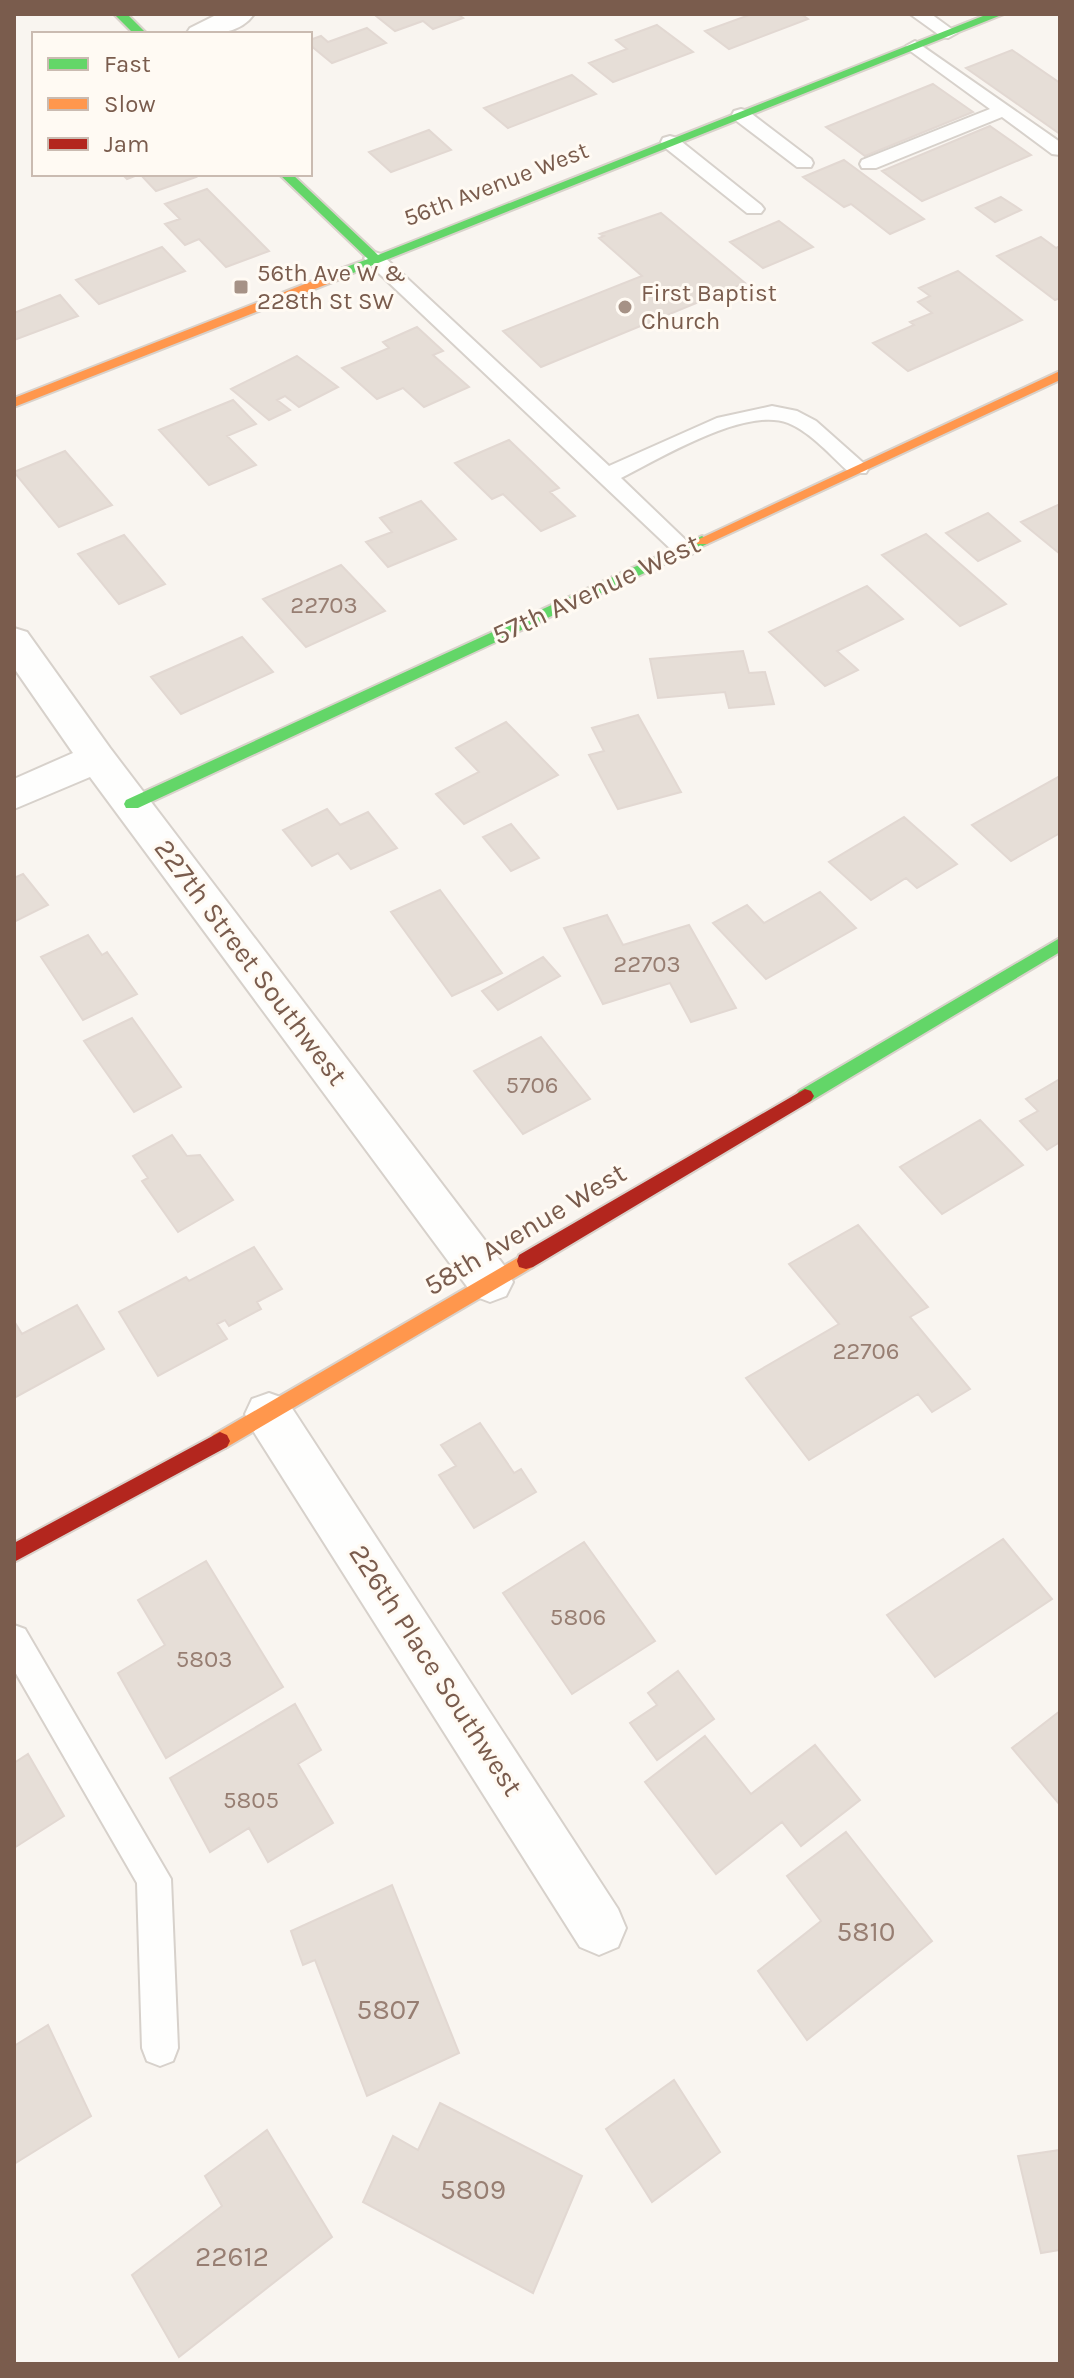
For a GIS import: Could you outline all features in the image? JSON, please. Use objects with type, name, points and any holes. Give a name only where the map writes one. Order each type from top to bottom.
[{"type":"street","points":[[120,14],[139,32]]},
{"type":"street","points":[[204,32],[240,14]]},
{"type":"street","name":"56th Avenue West","points":[[14,403],[374,258],[998,14]]},
{"type":"street","points":[[287,176],[374,258]]},
{"type":"street","name":"57th Avenue West","points":[[132,804],[1060,375]]},
{"type":"street","name":"227th Street Southwest","points":[[14,641],[97,758],[490,1282]]},
{"type":"street","points":[[14,795],[97,758]]},
{"type":"street","name":"58th Avenue West","points":[[14,1553],[269,1414],[1060,944]]},
{"type":"street","name":"226th Place Southwest","points":[[269,1414],[599,1928]]},
{"type":"lane","points":[[919,14],[948,33]]},
{"type":"lane","points":[[915,46],[1059,150]]},
{"type":"lane","points":[[869,164],[1003,110]]},
{"type":"lane","points":[[741,115],[804,163]]},
{"type":"lane","points":[[670,142],[754,209]]},
{"type":"lane","points":[[374,258],[684,549]]},
{"type":"lane","points":[[606,476],[745,414],[771,412],[789,416],[815,430],[858,468]]},
{"type":"lane","points":[[14,1640],[154,1879],[160,2048]]},
{"type":"building","points":[[457,14],[463,18],[433,29],[423,21],[395,31],[375,15]]},
{"type":"building","points":[[752,14],[801,14],[808,19],[729,49],[705,31]]},
{"type":"building","points":[[657,25],[693,52],[613,82],[589,63],[627,49],[616,40]]},
{"type":"building","points":[[367,28],[386,43],[332,63],[312,47],[312,39],[321,36],[328,42]]},
{"type":"building","points":[[1012,50],[1060,83],[1060,134],[966,68]]},
{"type":"building","points":[[572,75],[596,94],[508,128],[484,108]]},
{"type":"building","points":[[933,84],[973,112],[865,156],[826,127]]},
{"type":"building","points":[[990,126],[1031,155],[922,201],[882,171]]},
{"type":"building","points":[[429,130],[451,150],[391,172],[369,152]]},
{"type":"building","points":[[844,160],[924,219],[890,234],[851,204],[844,207],[803,177]]},
{"type":"building","points":[[142,176],[196,177],[156,191]]},
{"type":"building","points":[[207,189],[269,251],[226,267],[199,239],[185,245],[165,224],[180,219],[165,204]]},
{"type":"building","points":[[1001,197],[1021,210],[995,222],[976,208]]},
{"type":"building","name":"First Baptist Church","points":[[661,213],[745,283],[541,367],[503,331],[642,276],[599,238],[604,236],[600,234]]},
{"type":"building","points":[[779,221],[813,247],[763,268],[730,242]]},
{"type":"building","points":[[1041,237],[1056,248],[1060,246],[1060,298],[1055,300],[997,256]]},
{"type":"building","points":[[162,247],[185,271],[99,304],[76,280]]},
{"type":"building","points":[[958,271],[1022,320],[908,371],[873,343],[914,325],[910,322],[932,313],[918,302],[930,296],[919,288]]},
{"type":"building","points":[[60,295],[78,316],[14,340],[14,313]]},
{"type":"building","points":[[417,327],[443,351],[433,355],[469,387],[424,407],[403,388],[377,399],[342,368],[389,348],[383,342]]},
{"type":"building","points":[[297,356],[338,387],[299,407],[285,396],[277,400],[290,410],[269,420],[231,389]]},
{"type":"building","points":[[233,400],[256,424],[227,436],[256,465],[209,485],[159,430]]},
{"type":"building","points":[[509,440],[559,488],[550,492],[575,516],[541,531],[503,494],[492,499],[455,463]]},
{"type":"building","points":[[65,451],[112,505],[59,527],[14,472]]},
{"type":"building","points":[[421,501],[456,539],[388,567],[366,542],[392,532],[380,518]]},
{"type":"building","points":[[1060,504],[1060,554],[1021,522]]},
{"type":"building","points":[[988,513],[1020,541],[978,561],[946,533]]},
{"type":"building","points":[[926,534],[1006,604],[960,626],[882,555]]},
{"type":"building","points":[[124,535],[165,584],[119,604],[78,554]]},
{"type":"building","points":[[341,565],[385,611],[306,647],[263,599]]},
{"type":"building","points":[[867,586],[903,619],[837,651],[858,670],[825,686],[769,632]]},
{"type":"building","points":[[242,637],[273,672],[181,714],[151,677]]},
{"type":"building","points":[[743,651],[749,673],[765,672],[774,704],[729,708],[725,692],[658,698],[650,659]]},
{"type":"building","points":[[638,715],[681,792],[618,809],[589,755],[604,751],[592,728]]},
{"type":"building","points":[[506,722],[558,775],[464,824],[436,794],[479,772],[456,748]]},
{"type":"building","points":[[1060,776],[1060,833],[1011,861],[972,825]]},
{"type":"building","points":[[327,809],[340,825],[368,812],[397,848],[351,869],[338,853],[312,866],[283,830]]},
{"type":"building","points":[[904,817],[957,864],[917,888],[906,878],[871,900],[829,862]]},
{"type":"building","points":[[511,824],[539,858],[511,871],[483,837]]},
{"type":"building","points":[[23,874],[48,905],[14,922],[14,878]]},
{"type":"building","points":[[440,890],[502,973],[452,996],[391,912]]},
{"type":"building","points":[[820,892],[856,928],[766,979],[713,923],[747,905],[764,923]]},
{"type":"building","points":[[607,915],[623,945],[689,925],[736,1008],[691,1022],[670,983],[603,1004],[564,928]]},
{"type":"building","points":[[88,935],[102,955],[107,952],[137,994],[83,1020],[41,957]]},
{"type":"building","points":[[543,957],[560,976],[498,1010],[482,991]]},
{"type":"building","points":[[132,1018],[181,1087],[134,1112],[84,1041]]},
{"type":"building","points":[[541,1037],[590,1099],[523,1134],[474,1071]]},
{"type":"building","points":[[1060,1079],[1060,1142],[1047,1150],[1020,1121],[1038,1111],[1026,1099]]},
{"type":"building","points":[[980,1120],[1023,1165],[942,1214],[900,1167]]},
{"type":"building","points":[[172,1135],[187,1156],[200,1155],[233,1200],[178,1232],[142,1181],[148,1178],[133,1156]]},
{"type":"building","points":[[858,1225],[928,1307],[910,1317],[970,1389],[932,1412],[918,1394],[809,1460],[746,1378],[839,1324],[789,1264]]},
{"type":"building","points":[[254,1247],[282,1289],[257,1302],[261,1309],[229,1326],[225,1320],[217,1324],[227,1339],[158,1376],[119,1312],[186,1277],[189,1281]]},
{"type":"building","points":[[77,1305],[104,1349],[14,1398],[14,1321],[22,1334]]},
{"type":"building","points":[[480,1423],[514,1473],[521,1469],[536,1492],[474,1528],[439,1475],[456,1466],[441,1445]]},
{"type":"building","points":[[1003,1539],[1052,1599],[935,1677],[887,1615]]},
{"type":"building","points":[[584,1542],[655,1641],[572,1694],[503,1593]]},
{"type":"building","points":[[206,1561],[283,1687],[166,1758],[118,1673],[165,1645],[138,1600]]},
{"type":"building","points":[[678,1671],[714,1719],[657,1760],[630,1723],[657,1705],[648,1693]]},
{"type":"building","points":[[295,1704],[321,1750],[298,1764],[333,1823],[268,1862],[249,1828],[210,1852],[170,1778]]},
{"type":"building","points":[[1060,1711],[1060,1805],[1012,1748]]},
{"type":"building","points":[[705,1736],[751,1794],[815,1745],[860,1800],[801,1846],[782,1822],[716,1874],[645,1782]]},
{"type":"building","points":[[28,1754],[64,1816],[14,1848],[14,1763]]},
{"type":"building","points":[[846,1832],[932,1941],[807,2040],[758,1971],[821,1921],[787,1876]]},
{"type":"building","points":[[392,1885],[459,2053],[367,2096],[315,1960],[303,1965],[291,1931]]},
{"type":"building","points":[[48,2025],[91,2116],[14,2164],[14,2046]]},
{"type":"building","points":[[674,2080],[720,2152],[652,2202],[606,2129]]},
{"type":"building","points":[[440,2103],[582,2176],[533,2293],[363,2202],[393,2136],[418,2150]]},
{"type":"building","points":[[267,2130],[332,2237],[179,2357],[132,2275],[222,2206],[205,2176]]},
{"type":"building","points":[[1060,2150],[1060,2250],[1041,2253],[1018,2156]]},
{"type":"traffic: fast","points":[[120,14],[139,32]]},
{"type":"traffic: fast","points":[[343,273],[998,14]]},
{"type":"traffic: fast","points":[[287,176],[374,258]]},
{"type":"traffic: fast","points":[[132,804],[702,541]]},
{"type":"traffic: fast","points":[[805,1096],[1060,944]]},
{"type":"traffic: slow","points":[[14,403],[343,273]]},
{"type":"traffic: slow","points":[[702,541],[1060,375]]},
{"type":"traffic: slow","points":[[220,1441],[526,1261]]},
{"type":"traffic: jam","points":[[526,1261],[805,1096]]},
{"type":"traffic: jam","points":[[14,1553],[220,1441]]},
{"type":"place","name":"56th Ave W & 228th St SW","points":[[241,287]]},
{"type":"place","name":"First Baptist Church","points":[[625,307]]}]
